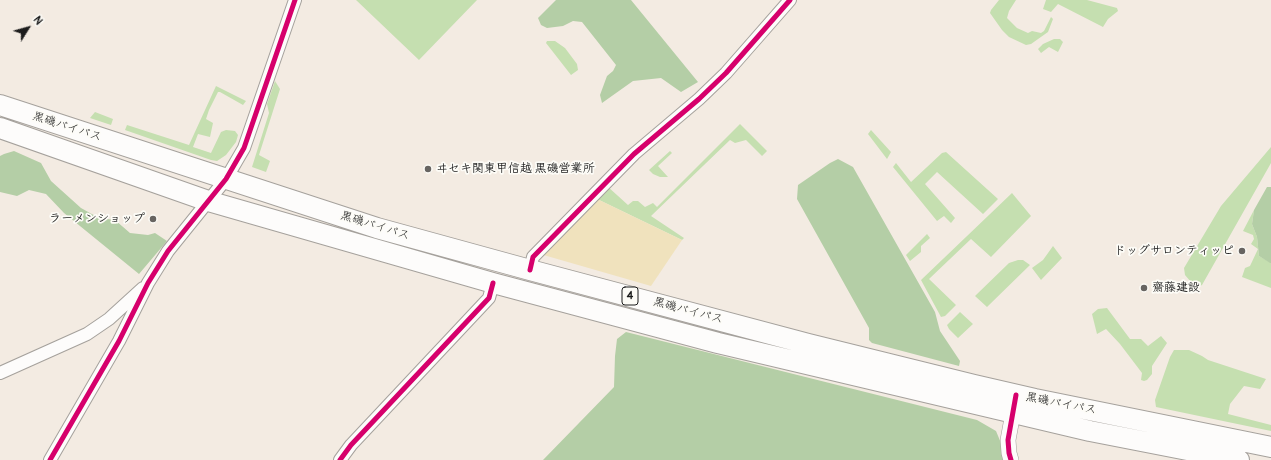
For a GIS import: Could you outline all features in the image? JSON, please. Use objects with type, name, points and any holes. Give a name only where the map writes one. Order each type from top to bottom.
[{"type":"highway","name":"黒磯バイパス","points":[[0,105],[377,228],[816,346],[1014,404],[1090,431],[1239,460]]},
{"type":"highway","name":"黒磯バイパス","points":[[0,128],[208,201],[493,283],[718,343],[1014,404],[1271,447]]},
{"type":"street","points":[[50,460],[119,341],[148,283],[168,251],[226,179],[244,148],[295,0]]},
{"type":"street","points":[[530,270],[533,257],[634,154],[699,99],[726,73],[790,0]]},
{"type":"street","points":[[0,374],[53,351],[87,334],[109,319],[148,283]]},
{"type":"street","points":[[340,460],[351,445],[489,298],[493,283]]},
{"type":"street","points":[[1011,460],[1008,440],[1014,404]]},
{"type":"green space","points":[[356,0],[477,0],[419,60]]},
{"type":"green space","points":[[556,0],[631,0],[698,82],[681,92],[661,78],[633,81],[602,103],[600,95],[607,76],[613,71],[616,65],[582,22],[573,21],[563,26],[547,28],[541,25],[538,18]]},
{"type":"green space","points":[[999,0],[1016,0],[1009,11],[1007,18],[1017,28],[1028,33],[1032,31],[1041,33],[1044,31],[1051,17],[1053,19],[1048,32],[1031,44],[1026,45],[1009,37],[990,13]]},
{"type":"green space","points":[[1046,0],[1087,0],[1117,8],[1118,11],[1108,19],[1103,27],[1058,4],[1051,12],[1043,9]]},
{"type":"green space","points":[[1054,39],[1060,39],[1063,42],[1058,52],[1049,47],[1041,53],[1038,49],[1043,44]]},
{"type":"green space","points":[[547,41],[555,41],[565,48],[577,64],[578,70],[571,75],[546,43]]},
{"type":"green space","points":[[275,81],[280,89],[259,155],[270,161],[266,172],[252,167],[269,113],[267,104]]},
{"type":"green space","points":[[216,86],[246,101],[243,105],[218,92],[209,110],[206,119],[213,123],[210,137],[198,134],[193,147],[211,153],[221,132],[226,130],[235,131],[238,135],[236,142],[226,155],[217,161],[125,130],[127,125],[189,145]]},
{"type":"green space","points":[[95,112],[113,119],[111,125],[90,118]]},
{"type":"green space","points":[[740,124],[767,151],[762,156],[746,140],[735,143],[730,140],[651,216],[684,238],[682,240],[595,198],[607,186],[628,205],[633,201],[638,201],[645,207],[653,203],[657,207]]},
{"type":"green space","points":[[871,130],[891,152],[887,159],[868,134]]},
{"type":"green space","points":[[1271,147],[1271,163],[1202,285],[1196,288],[1185,275],[1184,268],[1221,206]]},
{"type":"green space","points":[[14,151],[41,163],[51,181],[81,208],[99,218],[115,220],[130,233],[148,235],[155,233],[167,241],[139,274],[64,213],[46,194],[29,190],[17,196],[0,192],[0,156]]},
{"type":"green space","points":[[670,151],[672,153],[658,166],[668,177],[660,177],[653,174],[649,170]]},
{"type":"green space","points":[[946,152],[998,199],[983,214],[937,172],[925,184],[955,218],[951,223],[944,216],[937,221],[893,167],[896,163],[911,182],[942,153]]},
{"type":"green space","points":[[838,159],[853,167],[935,312],[940,331],[960,361],[959,366],[872,343],[869,340],[869,328],[797,199],[798,185]]},
{"type":"green space","points":[[1267,187],[1271,187],[1271,263],[1259,256],[1257,237],[1252,224],[1254,210]]},
{"type":"green space","points":[[1012,193],[1031,216],[991,257],[971,239],[929,279],[956,305],[945,316],[941,317],[921,280]]},
{"type":"green space","points":[[1254,210],[1252,224],[1257,237],[1259,256],[1271,263],[1271,288],[1242,277],[1245,268],[1250,266],[1258,249],[1251,244],[1254,239],[1253,235],[1243,231]]},
{"type":"green space","points":[[927,234],[930,238],[921,246],[921,252],[910,261],[906,255]]},
{"type":"green space","points":[[1053,246],[1062,258],[1041,280],[1032,268],[1043,260]]},
{"type":"green space","points":[[1023,260],[1030,265],[987,307],[975,296],[1009,263]]},
{"type":"green space","points":[[1107,308],[1130,339],[1141,339],[1148,346],[1161,336],[1167,343],[1152,366],[1152,374],[1147,380],[1141,380],[1142,373],[1120,344],[1106,329],[1097,334],[1092,314],[1098,309]]},
{"type":"green space","points":[[960,312],[973,324],[958,338],[947,325]]},
{"type":"green space","points":[[626,332],[977,420],[996,431],[1008,460],[543,460],[614,387],[617,339]]},
{"type":"green space","points":[[1174,350],[1189,350],[1208,360],[1266,379],[1260,389],[1244,386],[1230,404],[1228,414],[1271,425],[1271,431],[1156,407],[1155,400],[1170,357]]},
{"type":"sand","points":[[595,198],[682,240],[651,286],[540,254]]},
{"type":"cycle path","points":[[50,460],[119,341],[148,283],[168,251],[226,179],[244,148],[295,0]]},
{"type":"cycle path","points":[[530,270],[533,257],[634,154],[699,99],[726,73],[790,0]]},
{"type":"cycle path","points":[[340,460],[351,445],[489,298],[493,283]]},
{"type":"cycle path","points":[[1011,460],[1008,440],[1016,395]]},
{"type":"place","name":"ヰセキ関東甲信越 黒磯営業所","points":[[428,169]]},
{"type":"place","name":"ラーメンショップ","points":[[153,219]]},
{"type":"place","name":"ドッグサロンティッピ","points":[[1242,251]]},
{"type":"place","name":"齋藤建設","points":[[1144,288]]}]
